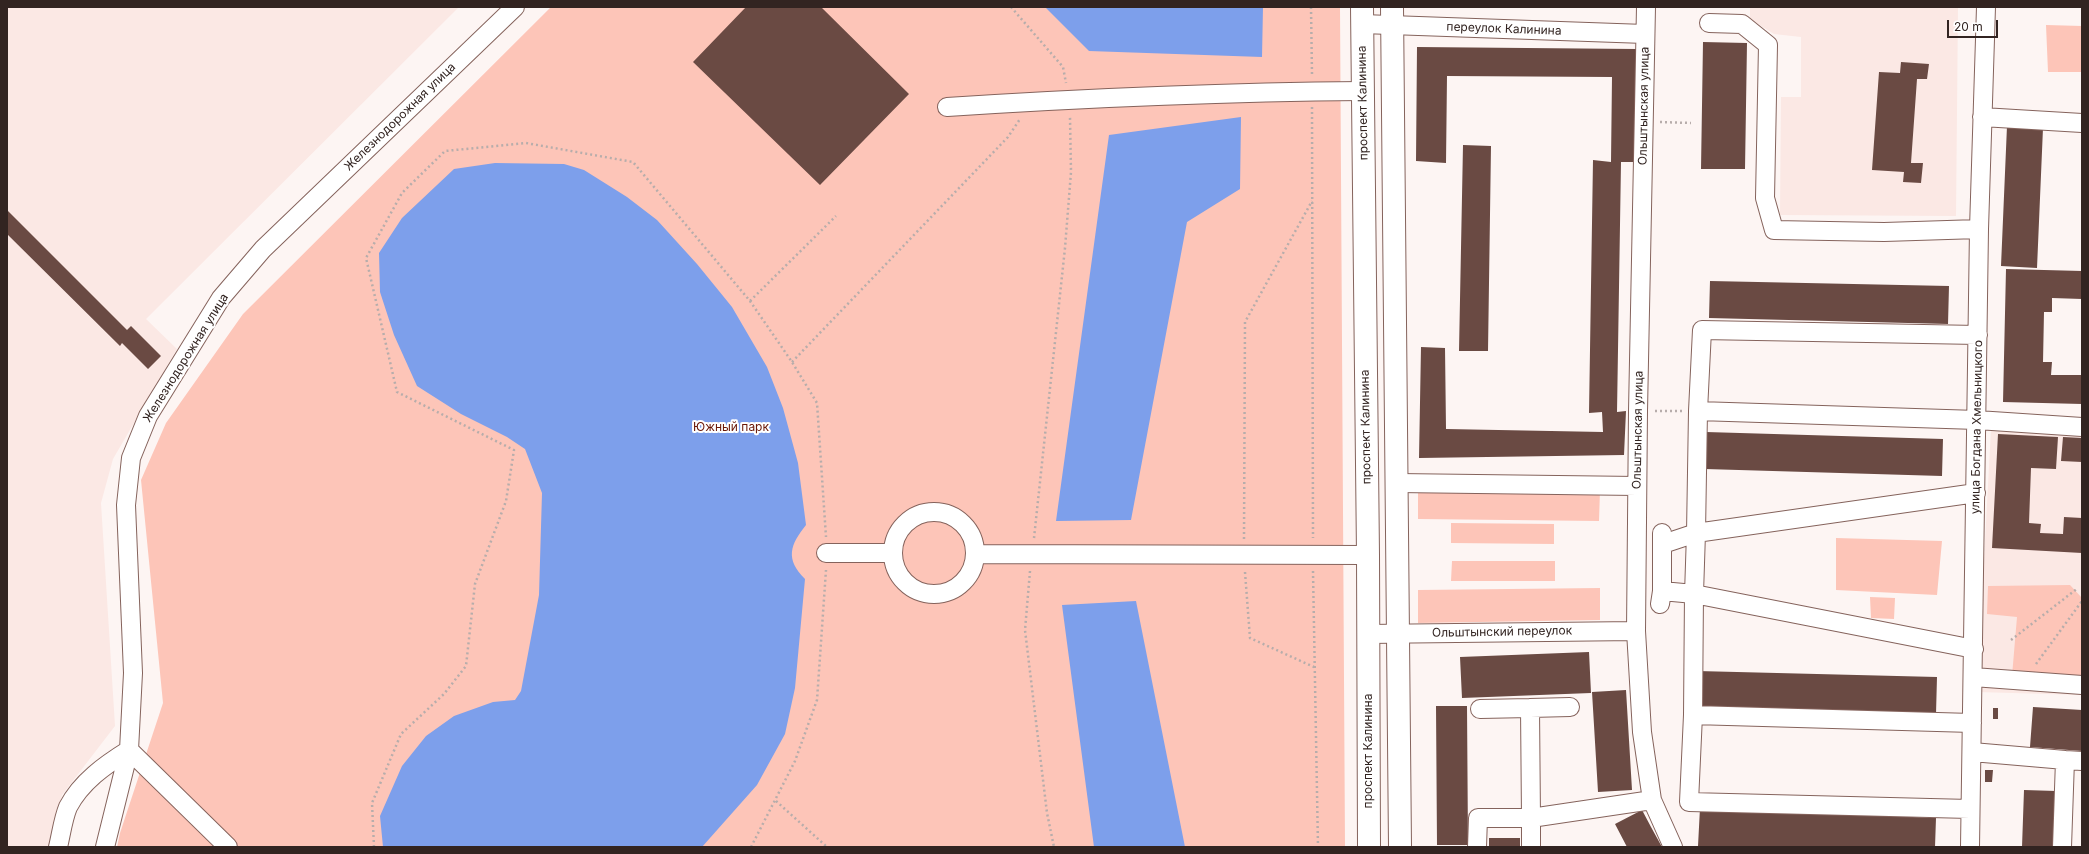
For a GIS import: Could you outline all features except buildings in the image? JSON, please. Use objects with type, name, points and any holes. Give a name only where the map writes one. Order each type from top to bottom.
[{"type":"main road","name":"проспект Калинина","points":[[1362,16],[1368,555],[1367,634],[1369,847]]},
{"type":"main road","points":[[1392,16],[1400,847]]},
{"type":"street","name":"Железнодорожная улица","points":[[105,847],[128,750],[133,673],[126,505],[131,458],[148,416],[221,298],[263,249],[515,7]]},
{"type":"street","name":"Ольштынская улица","points":[[1646,7],[1638,411],[1636,630],[1642,732],[1652,800],[1673,847]]},
{"type":"street","name":"улица Богдана Хмельницкого","points":[[1970,847],[1979,229],[1986,7]]},
{"type":"street","name":"переулок Калинина","points":[[1362,16],[1392,16],[1645,34]]},
{"type":"street","points":[[1709,23],[1742,24],[1768,45],[1765,198],[1774,230],[1884,232],[1979,229]]},
{"type":"street","points":[[947,107],[1078,98],[1283,91],[1363,91]]},
{"type":"street","points":[[1982,117],[2082,123]]},
{"type":"street","points":[[1970,809],[1689,802],[1693,715],[1698,411],[1702,330],[1978,335]]},
{"type":"street","points":[[1698,411],[1977,420],[2082,427]]},
{"type":"street","points":[[1397,483],[1637,486]]},
{"type":"street","points":[[1974,649],[1694,594],[1661,597],[1663,538],[1976,493]]},
{"type":"street","points":[[934,512],[945,514],[963,525],[974,543],[975,554],[973,565],[968,576],[960,585],[950,591],[939,594],[927,594],[906,584],[899,575],[894,564],[893,553],[894,542],[905,524],[919,515],[934,512]]},
{"type":"street","points":[[826,553],[893,553]]},
{"type":"street","points":[[975,554],[1368,555]]},
{"type":"street","name":"Ольштынский переулок","points":[[1367,634],[1636,630]]},
{"type":"street","points":[[1973,677],[2082,685]]},
{"type":"street","points":[[1480,709],[1570,707]]},
{"type":"street","points":[[1530,708],[1531,847]]},
{"type":"street","points":[[1693,715],[1972,723]]},
{"type":"street","points":[[58,847],[68,808],[83,785],[106,764],[128,750],[228,847]]},
{"type":"street","points":[[1972,752],[2073,760],[2062,847]]},
{"type":"street","points":[[1477,847],[1478,818],[1531,818],[1652,800]]},
{"type":"path","points":[[1011,7],[1063,68],[1078,98],[1065,248],[1025,630],[1047,813],[1054,847]]},
{"type":"path","points":[[1311,7],[1312,78]]},
{"type":"path","points":[[792,362],[1008,137],[1031,102]]},
{"type":"path","points":[[1312,106],[1313,530]]},
{"type":"path","points":[[1644,122],[1691,123]]},
{"type":"path","points":[[374,847],[372,804],[401,734],[444,694],[466,666],[475,584],[506,501],[514,450],[397,392],[366,258],[402,194],[444,151],[526,143],[633,162],[750,301],[792,362],[817,403],[826,553],[817,700],[795,761],[776,801],[751,847]]},
{"type":"path","points":[[1244,524],[1245,322],[1313,201]]},
{"type":"path","points":[[750,301],[836,216]]},
{"type":"path","points":[[1638,411],[1698,411]]},
{"type":"path","points":[[1244,555],[1250,638],[1315,667]]},
{"type":"path","points":[[1313,586],[1318,847]]},
{"type":"path","points":[[2011,640],[2078,588]]},
{"type":"path","points":[[2024,681],[2082,601]]},
{"type":"path","points":[[776,801],[827,847]]},
{"type":"shaded area","points":[[7,7],[459,7],[146,319],[177,349],[113,459],[101,503],[115,726],[62,795],[51,847],[7,847]]},
{"type":"shaded area","points":[[1750,7],[1958,7],[1956,216],[1780,215],[1781,97],[1801,97],[1801,37],[1774,34],[1750,19]]},
{"type":"shaded area","points":[[1991,429],[2082,436],[2082,695],[1977,692]]},
{"type":"green space","name":"Южный парк","points":[[551,7],[1340,7],[1345,847],[117,847],[120,833],[163,703],[141,480],[166,423],[243,314]]},
{"type":"green space","points":[[2046,25],[2082,26],[2082,72],[2048,72]]},
{"type":"green space","points":[[1418,488],[1600,490],[1599,521],[1418,519]]},
{"type":"green space","points":[[1451,523],[1554,524],[1554,544],[1451,543]]},
{"type":"green space","points":[[1836,538],[1942,541],[1937,595],[1836,590]]},
{"type":"green space","points":[[1452,561],[1555,561],[1555,581],[1451,581]]},
{"type":"green space","points":[[2070,585],[2082,598],[2082,681],[2012,676],[2017,617],[1987,614],[1988,586]]},
{"type":"green space","points":[[1600,588],[1600,620],[1418,623],[1418,590]]},
{"type":"green space","points":[[1870,597],[1895,598],[1894,619],[1871,618]]},
{"type":"water","points":[[1045,7],[1263,7],[1262,57],[1089,51]]},
{"type":"water","points":[[1241,117],[1240,189],[1187,222],[1131,520],[1056,521],[1109,135]]},
{"type":"water","points":[[495,163],[564,164],[584,170],[627,197],[657,220],[697,264],[732,307],[767,367],[783,408],[798,463],[806,525],[796,539],[792,552],[794,565],[805,579],[795,688],[785,734],[757,785],[702,847],[383,847],[380,816],[402,766],[426,736],[454,716],[493,702],[515,700],[521,691],[539,595],[542,493],[525,449],[507,437],[461,414],[417,386],[394,335],[380,292],[379,253],[402,218],[454,169]]},
{"type":"water","points":[[1136,601],[1185,847],[1094,847],[1062,605]]}]
